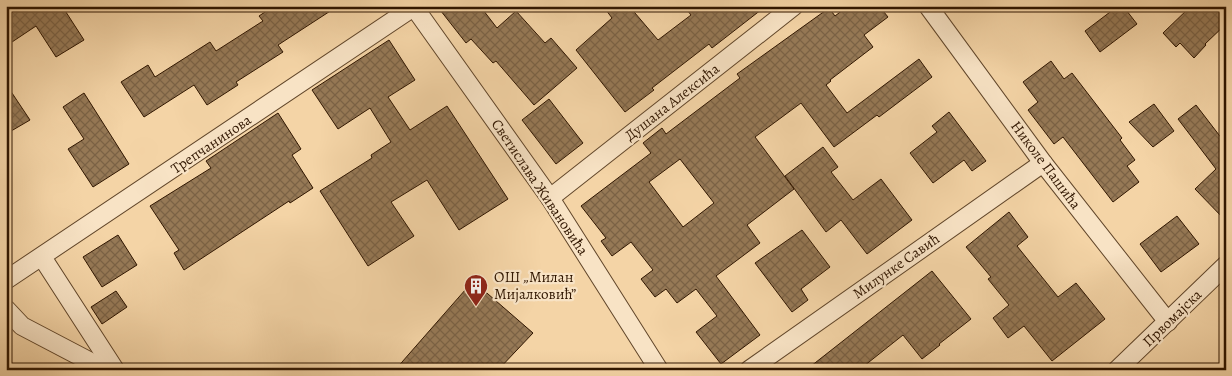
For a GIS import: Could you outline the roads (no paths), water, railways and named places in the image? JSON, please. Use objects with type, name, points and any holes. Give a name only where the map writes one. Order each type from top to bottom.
[{"type":"street","name":"Душана Алексића","points":[[550,198],[794,6]]},
{"type":"street","name":"Николе Пашића","points":[[928,6],[1043,163],[1168,322]]},
{"type":"street","name":"Светислава Живановића","points":[[415,7],[550,198],[659,370]]},
{"type":"street","name":"Трепчанинова","points":[[6,280],[42,258],[415,7]]},
{"type":"street","name":"Милунке Савић","points":[[749,370],[1043,163]]},
{"type":"street","points":[[42,258],[116,370]]},
{"type":"street","name":"Првомајска","points":[[1117,370],[1226,265]]},
{"type":"street","points":[[6,309],[22,326],[106,370]]},
{"type":"place","name":"ОШ „Милан Мијалковић”","points":[[476,307]]}]
